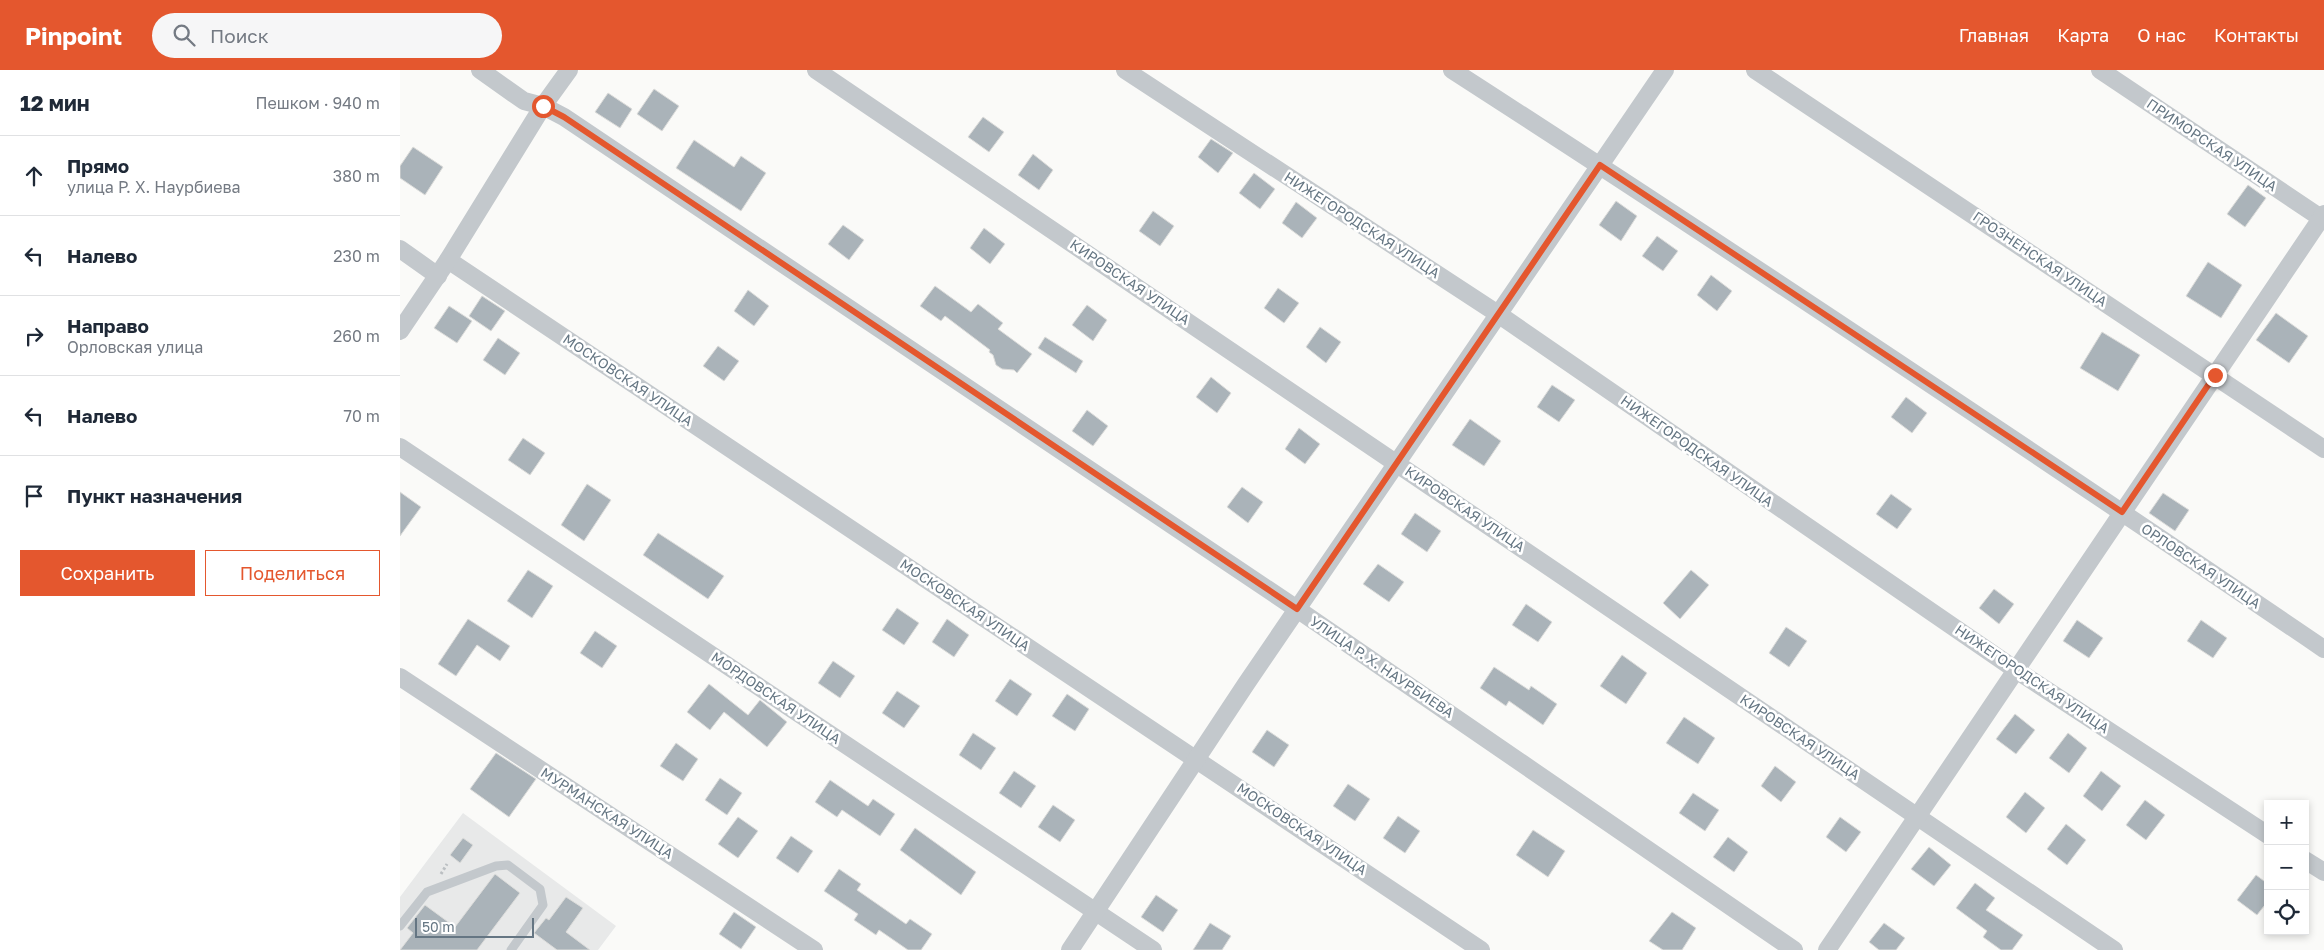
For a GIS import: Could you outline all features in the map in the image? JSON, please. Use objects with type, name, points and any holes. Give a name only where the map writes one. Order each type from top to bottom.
[{"type":"street","name":"УЛИЦА Р. Х. НАУРБИЕВА","points":[[480,70],[524,101],[543,106],[564,117],[1297,609],[1794,950]]},
{"type":"street","points":[[400,330],[438,276],[543,106],[569,70]]},
{"type":"street","name":"КИРОВСКАЯ УЛИЦА","points":[[816,70],[2114,950]]},
{"type":"street","name":"НИЖЕГОРОДСКАЯ УЛИЦА","points":[[1125,70],[1498,314],[2016,670],[2264,832]]},
{"type":"street","name":"ОРЛОВСКАЯ УЛИЦА","points":[[1452,70],[1600,165],[2122,512],[2324,649]]},
{"type":"street","points":[[1070,950],[1297,609],[1665,70]]},
{"type":"street","name":"ГРОЗНЕНСКАЯ УЛИЦА","points":[[1755,70],[2324,449]]},
{"type":"street","name":"ПРИМОРСКАЯ УЛИЦА","points":[[2100,70],[2323,217]]},
{"type":"street","points":[[1827,950],[2323,217]]},
{"type":"street","points":[[400,249],[438,276]]},
{"type":"street","name":"МОСКОВСКАЯ УЛИЦА","points":[[448,260],[1482,950]]},
{"type":"street","name":"МОРДОВСКАЯ УЛИЦА","points":[[400,447],[1153,950]]},
{"type":"street","name":"МУРМАНСКАЯ УЛИЦА","points":[[400,677],[814,950]]},
{"type":"street","points":[[2309,863],[2324,872]]},
{"type":"lane","points":[[400,926],[427,892],[496,866],[508,865],[540,889],[543,905],[512,950]]},
{"type":"shaded area","points":[[463,813],[616,926],[598,950],[400,950],[400,897]]},
{"type":"building","points":[[654,89],[679,106],[662,131],[637,114]]},
{"type":"building","points":[[608,93],[632,109],[620,128],[595,112]]},
{"type":"building","points":[[983,117],[1004,132],[989,152],[968,137]]},
{"type":"building","points":[[1211,139],[1233,153],[1218,173],[1198,157]]},
{"type":"building","points":[[694,140],[734,167],[741,156],[766,173],[741,211],[676,168]]},
{"type":"building","points":[[413,147],[443,167],[425,195],[400,178],[400,166]]},
{"type":"building","points":[[1033,154],[1053,170],[1039,190],[1018,175]]},
{"type":"building","points":[[1254,173],[1275,189],[1260,209],[1239,193]]},
{"type":"building","points":[[2248,185],[2266,198],[2245,227],[2227,214]]},
{"type":"building","points":[[1616,201],[1637,216],[1621,241],[1599,225]]},
{"type":"building","points":[[1296,202],[1317,218],[1302,238],[1282,223]]},
{"type":"building","points":[[1153,211],[1174,226],[1160,246],[1139,231]]},
{"type":"building","points":[[843,225],[864,240],[849,260],[828,244]]},
{"type":"building","points":[[984,228],[1005,244],[990,264],[970,248]]},
{"type":"building","points":[[1657,236],[1678,251],[1663,271],[1642,256]]},
{"type":"building","points":[[2208,262],[2242,285],[2221,318],[2186,296]]},
{"type":"building","points":[[1711,275],[1732,291],[1717,311],[1697,295]]},
{"type":"building","points":[[935,286],[971,312],[978,304],[1003,323],[998,329],[1032,354],[1017,373],[1014,370],[1002,369],[996,365],[993,355],[989,352],[990,350],[945,316],[941,321],[920,306]]},
{"type":"building","points":[[1278,288],[1299,303],[1284,323],[1264,308]]},
{"type":"building","points":[[748,290],[769,306],[754,326],[734,311]]},
{"type":"building","points":[[482,296],[505,311],[491,331],[469,316]]},
{"type":"building","points":[[1087,305],[1107,320],[1093,341],[1072,325]]},
{"type":"building","points":[[449,306],[472,321],[457,343],[434,328]]},
{"type":"building","points":[[2276,313],[2308,336],[2289,363],[2256,340]]},
{"type":"building","points":[[1320,327],[1341,342],[1326,363],[1306,347]]},
{"type":"building","points":[[2102,332],[2140,355],[2118,391],[2080,368]]},
{"type":"building","points":[[1045,337],[1083,361],[1076,373],[1038,348]]},
{"type":"building","points":[[498,338],[520,353],[505,375],[483,360]]},
{"type":"building","points":[[718,346],[739,361],[724,381],[703,366]]},
{"type":"building","points":[[1211,377],[1231,393],[1217,413],[1196,397]]},
{"type":"building","points":[[1552,385],[1575,400],[1559,422],[1537,407]]},
{"type":"building","points":[[1906,397],[1927,413],[1912,433],[1891,417]]},
{"type":"building","points":[[1087,410],[1108,426],[1093,446],[1072,431]]},
{"type":"building","points":[[1470,419],[1501,441],[1484,466],[1452,445]]},
{"type":"building","points":[[1299,428],[1320,444],[1305,464],[1285,449]]},
{"type":"building","points":[[523,438],[545,453],[530,475],[508,460]]},
{"type":"building","points":[[587,484],[611,500],[584,541],[561,525]]},
{"type":"building","points":[[1242,487],[1263,502],[1248,523],[1227,507]]},
{"type":"building","points":[[400,492],[421,507],[400,536]]},
{"type":"building","points":[[2163,493],[2189,510],[2175,531],[2149,513]]},
{"type":"building","points":[[1891,494],[1912,509],[1897,529],[1876,514]]},
{"type":"building","points":[[1415,513],[1441,531],[1427,552],[1401,534]]},
{"type":"building","points":[[658,533],[724,576],[708,599],[643,555]]},
{"type":"building","points":[[1378,564],[1404,582],[1389,602],[1363,584]]},
{"type":"building","points":[[528,570],[553,586],[532,618],[507,601]]},
{"type":"building","points":[[1691,570],[1709,585],[1680,619],[1663,603]]},
{"type":"building","points":[[1994,589],[2014,604],[1999,624],[1979,608]]},
{"type":"building","points":[[1526,604],[1552,622],[1538,642],[1512,625]]},
{"type":"building","points":[[897,608],[919,623],[904,645],[882,630]]},
{"type":"building","points":[[468,619],[510,646],[500,661],[477,645],[456,676],[438,664]]},
{"type":"building","points":[[947,619],[969,635],[954,657],[932,642]]},
{"type":"building","points":[[2077,620],[2103,638],[2089,658],[2063,641]]},
{"type":"building","points":[[2201,620],[2227,638],[2213,658],[2187,641]]},
{"type":"building","points":[[1786,627],[1807,641],[1789,667],[1769,653]]},
{"type":"building","points":[[595,631],[617,646],[602,668],[580,653]]},
{"type":"building","points":[[1622,655],[1647,673],[1626,704],[1600,686]]},
{"type":"building","points":[[833,661],[855,676],[840,698],[818,683]]},
{"type":"building","points":[[1494,667],[1529,690],[1531,686],[1557,704],[1543,725],[1509,701],[1506,706],[1480,688]]},
{"type":"building","points":[[1010,679],[1032,694],[1017,716],[995,701]]},
{"type":"building","points":[[709,684],[748,715],[760,700],[787,722],[767,747],[724,712],[710,730],[687,712]]},
{"type":"building","points":[[897,691],[920,706],[904,728],[882,713]]},
{"type":"building","points":[[1067,694],[1089,709],[1075,731],[1052,716]]},
{"type":"building","points":[[2015,714],[2035,730],[2016,754],[1996,739]]},
{"type":"building","points":[[1684,717],[1715,738],[1698,764],[1666,743]]},
{"type":"building","points":[[1267,730],[1289,745],[1274,767],[1252,752]]},
{"type":"building","points":[[973,733],[996,748],[981,770],[959,755]]},
{"type":"building","points":[[2068,733],[2087,748],[2069,773],[2049,758]]},
{"type":"building","points":[[676,743],[698,759],[683,781],[660,766]]},
{"type":"building","points":[[496,753],[536,779],[509,817],[470,789]]},
{"type":"building","points":[[1775,766],[1796,782],[1781,802],[1761,786]]},
{"type":"building","points":[[1014,771],[1036,786],[1021,808],[999,793]]},
{"type":"building","points":[[2101,771],[2121,786],[2102,811],[2083,796]]},
{"type":"building","points":[[720,778],[742,793],[727,815],[705,800]]},
{"type":"building","points":[[830,780],[868,806],[873,799],[895,814],[880,836],[842,810],[837,817],[815,802]]},
{"type":"building","points":[[1348,784],[1370,799],[1355,821],[1333,806]]},
{"type":"building","points":[[2025,792],[2045,808],[2026,833],[2006,817]]},
{"type":"building","points":[[1693,793],[1719,810],[1705,831],[1679,813]]},
{"type":"building","points":[[2145,800],[2165,815],[2146,840],[2126,825]]},
{"type":"building","points":[[1053,805],[1075,820],[1060,842],[1038,827]]},
{"type":"building","points":[[1398,816],[1420,831],[1405,853],[1383,838]]},
{"type":"building","points":[[738,817],[758,831],[738,858],[718,844]]},
{"type":"building","points":[[1840,817],[1861,832],[1846,852],[1826,837]]},
{"type":"building","points":[[2066,824],[2086,840],[2067,865],[2047,849]]},
{"type":"building","points":[[915,828],[976,872],[961,895],[900,850]]},
{"type":"building","points":[[1533,830],[1565,851],[1548,877],[1516,855]]},
{"type":"building","points":[[791,836],[813,851],[798,873],[776,858]]},
{"type":"building","points":[[1728,837],[1748,852],[1734,872],[1713,857]]},
{"type":"building","points":[[463,838],[473,845],[460,863],[450,855]]},
{"type":"building","points":[[1929,847],[1951,865],[1934,886],[1911,869]]},
{"type":"building","points":[[839,869],[861,884],[857,890],[906,924],[910,919],[932,934],[921,950],[908,950],[879,930],[876,935],[854,920],[858,914],[824,891]]},
{"type":"building","points":[[495,874],[520,893],[477,950],[400,950],[413,933],[407,928],[425,905],[455,927]]},
{"type":"building","points":[[2256,875],[2264,881],[2264,906],[2257,915],[2237,900]]},
{"type":"building","points":[[1975,883],[1995,898],[1986,910],[2023,935],[2012,950],[2001,950],[1983,937],[1987,931],[1956,908]]},
{"type":"building","points":[[1156,895],[1178,910],[1163,932],[1141,917]]},
{"type":"building","points":[[566,897],[583,908],[566,932],[590,950],[557,950],[534,933],[546,918],[549,920]]},
{"type":"building","points":[[734,912],[756,927],[741,949],[719,934]]},
{"type":"building","points":[[1672,912],[1696,928],[1682,950],[1663,950],[1649,941]]},
{"type":"building","points":[[1210,923],[1231,936],[1222,950],[1193,950]]},
{"type":"building","points":[[1884,923],[1905,938],[1896,950],[1879,950],[1869,942]]},
{"type":"route","points":[[543,106],[564,117],[1297,609],[1600,165],[2122,512],[2215,375]]}]
